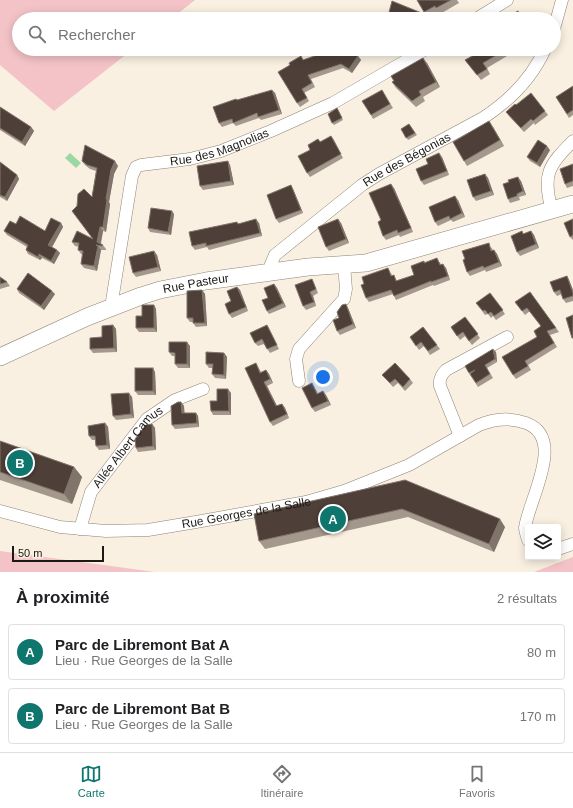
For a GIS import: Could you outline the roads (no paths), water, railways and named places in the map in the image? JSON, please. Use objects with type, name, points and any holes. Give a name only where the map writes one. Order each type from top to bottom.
[{"type":"street","points":[[487,12],[507,0]]},
{"type":"street","points":[[559,12],[562,0]]},
{"type":"street","name":"Rue des Magnolias","points":[[114,306],[112,301],[132,176],[136,167],[141,165],[190,159],[220,151],[333,103],[414,56]]},
{"type":"street","name":"Rue des Bégonias","points":[[271,272],[270,264],[275,254],[362,185],[378,174],[483,118],[498,108],[524,83],[541,56]]},
{"type":"street","points":[[552,211],[548,193],[549,171],[556,158],[573,141]]},
{"type":"street","name":"Rue Pasteur","points":[[0,357],[87,317],[160,290],[206,281],[308,267],[366,263],[573,204]]},
{"type":"street","points":[[299,381],[296,359],[299,349],[344,299],[346,289],[344,265]]},
{"type":"street","points":[[460,436],[440,386],[442,374],[446,370],[508,337]]},
{"type":"street","name":"Allée Albert Camus","points":[[80,529],[91,492],[147,419],[175,400],[203,389]]},
{"type":"street","name":"Rue Georges de la Salle","points":[[0,511],[60,527],[106,531],[148,530],[306,502],[344,491],[409,465],[478,425],[490,420],[499,419],[520,421],[534,427],[542,437],[544,451],[539,484],[526,524]]},
{"type":"street","points":[[561,548],[573,544]]},
{"type":"place","name":"Parc de Libremont Bat B","points":[[20,463]]},
{"type":"place","name":"Parc de Libremont Bat A","points":[[333,519]]}]
